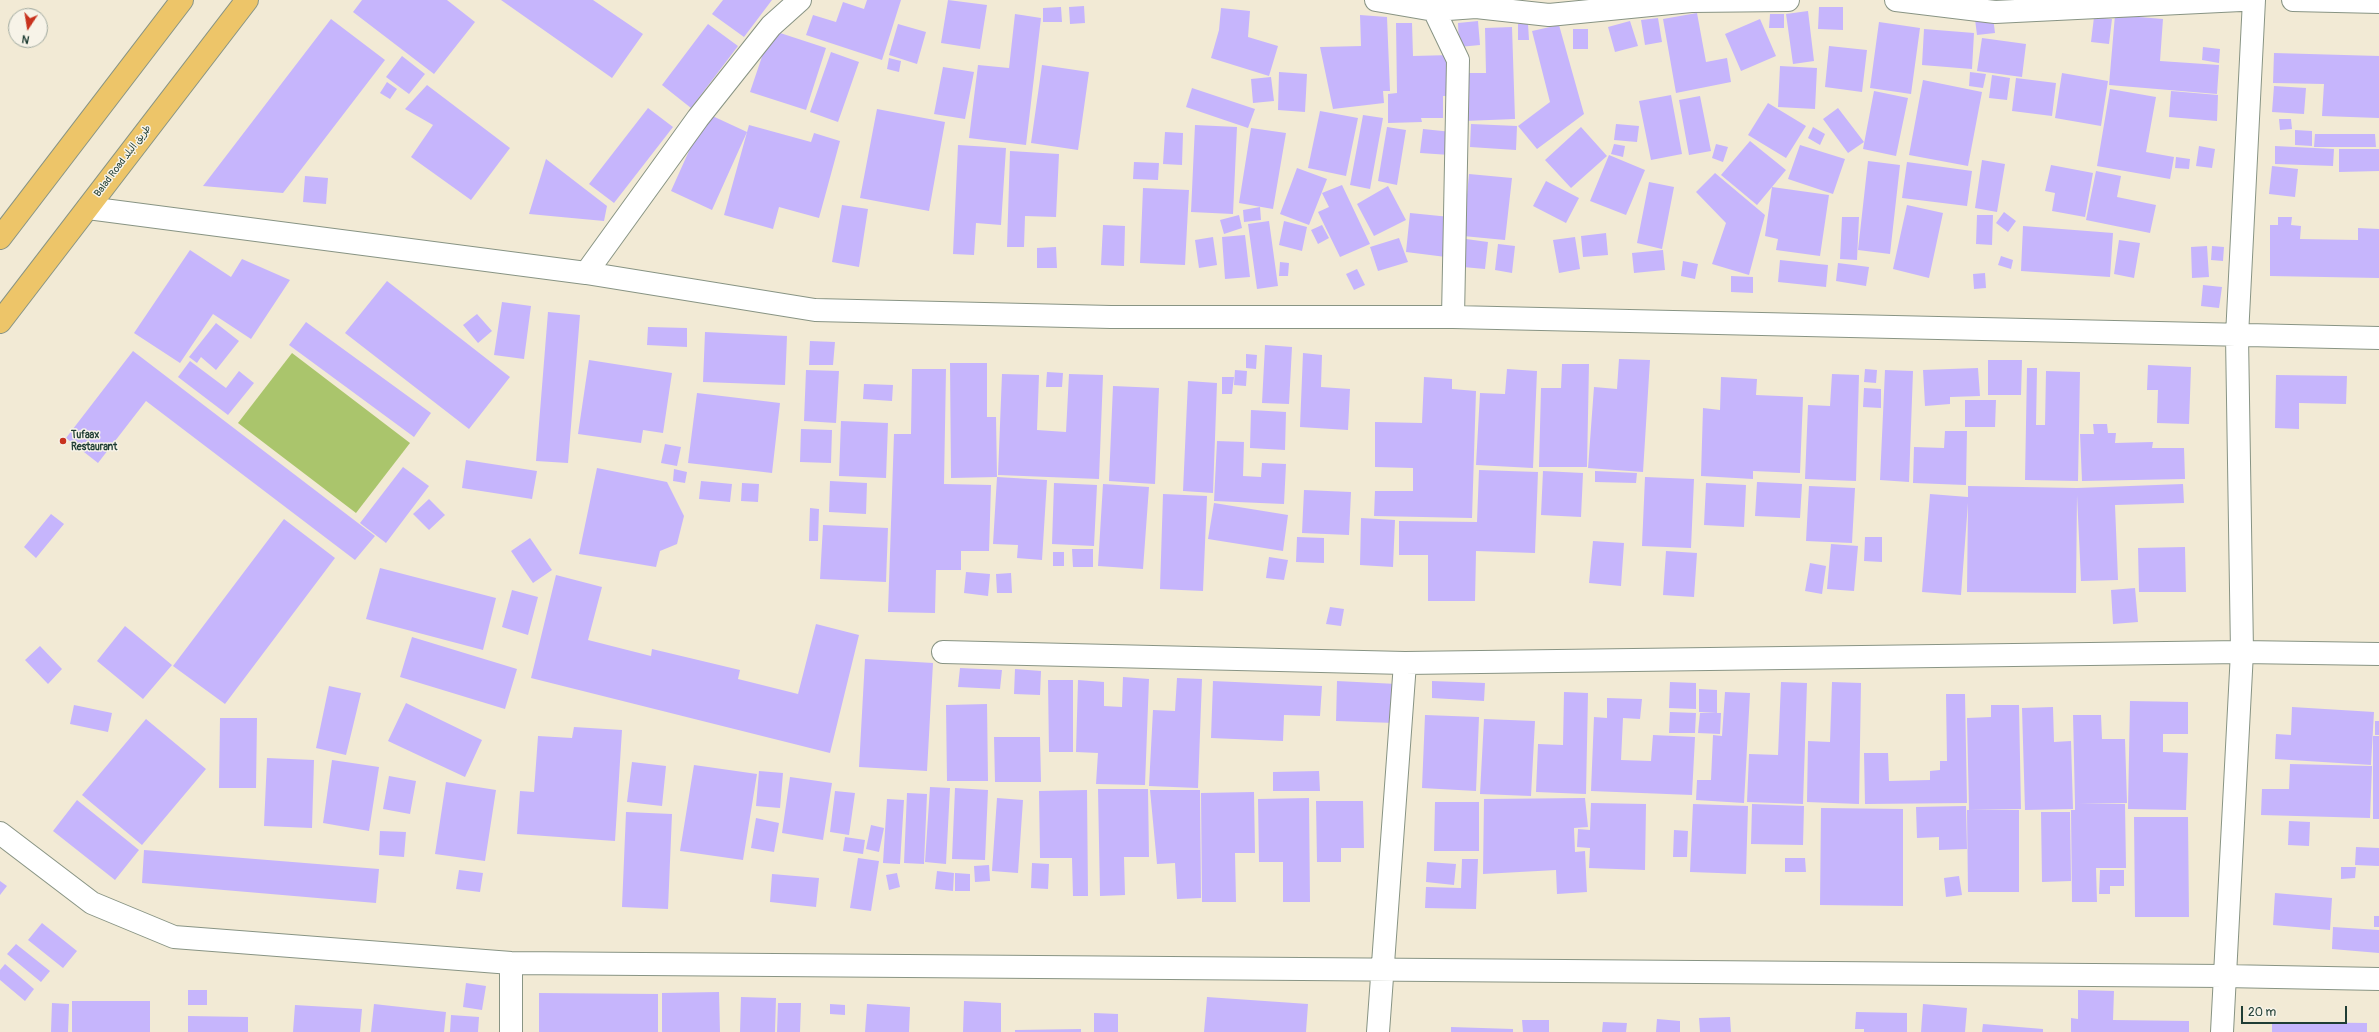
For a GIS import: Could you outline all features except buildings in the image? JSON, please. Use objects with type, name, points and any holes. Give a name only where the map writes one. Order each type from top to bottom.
[{"type":"highway","points":[[0,238],[182,0]]},
{"type":"highway","name":"Balad Road طريق البلد","points":[[0,322],[247,0]]},
{"type":"street","points":[[586,273],[698,118],[771,26],[800,0]]},
{"type":"street","points":[[1376,0],[1434,10],[1476,7],[1549,15],[1691,1],[1788,0]]},
{"type":"street","points":[[1905,1],[1995,12],[2241,0]]},
{"type":"street","points":[[2222,1032],[2242,652],[2238,336],[2254,0]]},
{"type":"street","points":[[2293,0],[2379,2]]},
{"type":"street","points":[[1434,10],[1458,60],[1453,318]]},
{"type":"street","points":[[88,208],[586,273],[815,310],[1111,317],[1453,318],[2379,338]]},
{"type":"street","points":[[943,652],[1405,663],[2242,652],[2379,654]]},
{"type":"street","points":[[1378,1032],[1384,969],[1405,663]]},
{"type":"street","points":[[0,833],[92,903],[174,938],[511,963],[2224,976],[2379,979]]},
{"type":"street","points":[[511,963],[512,1032]]},
{"type":"green space","points":[[292,353],[410,443],[356,513],[238,423]]},
{"type":"place","name":"Tufaax Restaurant","points":[[63,441]]}]
